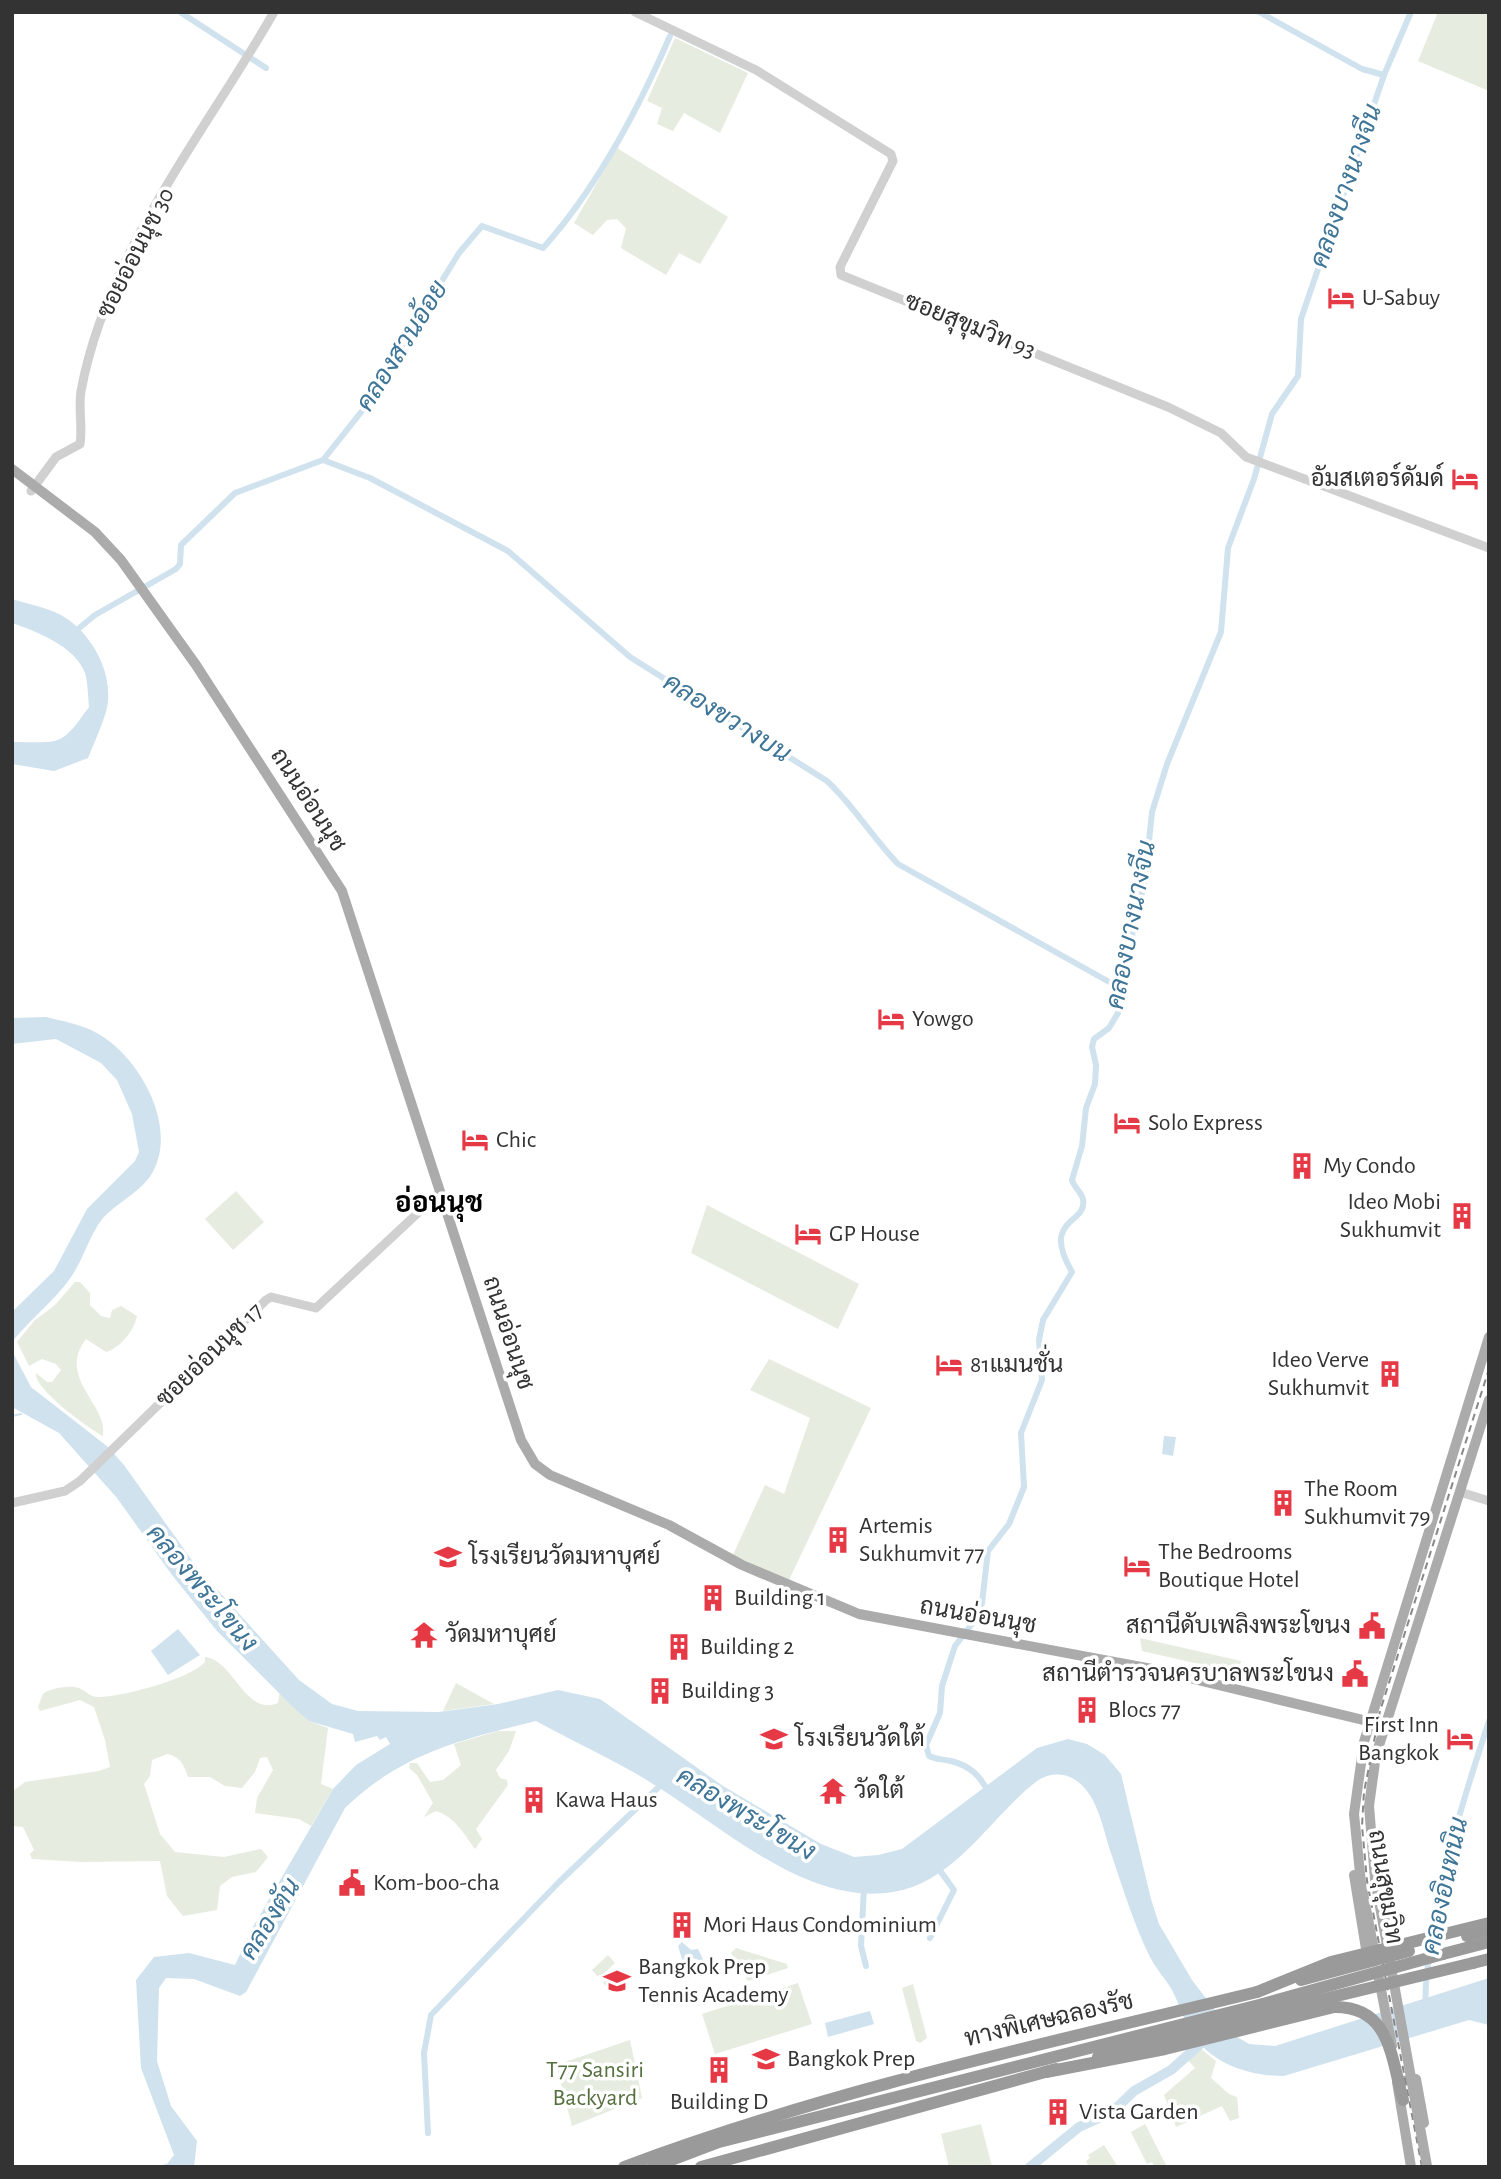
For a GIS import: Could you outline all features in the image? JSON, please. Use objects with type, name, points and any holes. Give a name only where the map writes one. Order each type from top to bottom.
[{"type":"highway","points":[[1257,1992],[1331,1962],[1489,1923]]},
{"type":"highway","name":"ทางพิเศษฉลองรัช","points":[[624,2167],[715,2133],[934,2069],[1257,1992],[1489,1930]]},
{"type":"highway","name":"ทางพิเศษฉลองรัช","points":[[653,2167],[732,2139],[1263,2004],[1489,1941]]},
{"type":"highway","points":[[1046,2072],[1171,2036],[1489,1959]]},
{"type":"highway","points":[[701,2167],[1028,2076],[1165,2049],[1334,2007],[1347,2006],[1365,2011],[1381,2028],[1403,2100]]},
{"type":"main road","name":"ถนนอ่อนนุช","points":[[12,469],[92,536],[134,582],[338,894],[438,1194],[516,1442],[531,1468],[553,1482],[688,1540],[741,1567],[858,1616],[920,1630],[1123,1665],[1384,1727]]},
{"type":"main road","name":"ถนนอ่อนนุช","points":[[12,476],[32,488]]},
{"type":"main road","name":"ถนนสุขุมวิท","points":[[1413,2167],[1403,2100],[1354,1842],[1357,1777],[1369,1722],[1489,1337]]},
{"type":"main road","name":"ถนนสุขุมวิท","points":[[1429,2166],[1374,1879],[1370,1792],[1384,1727],[1489,1399]]},
{"type":"main road","points":[[1354,1842],[1354,1882],[1367,1955],[1394,1948],[1370,1831]]},
{"type":"main road","points":[[1413,2167],[1396,2085],[1397,2081],[1416,2079],[1429,2166]]},
{"type":"street","name":"ซอยอ่อนนุช 30","points":[[32,488],[56,457],[80,444],[81,390],[107,300],[139,237],[274,12]]},
{"type":"street","name":"ซอยสุขุมวิท 93","points":[[635,12],[756,70],[891,154],[893,161],[840,267],[841,275],[1168,407],[1222,433],[1246,457],[1489,548]]},
{"type":"street","name":"ซอยอ่อนนุช 17","points":[[12,1503],[65,1491],[90,1472],[266,1300],[271,1297],[316,1308],[438,1194]]},
{"type":"street","points":[[1460,1492],[1489,1501]]},
{"type":"green space","points":[[1438,12],[1489,12],[1489,91],[1418,61]]},
{"type":"green space","points":[[675,38],[748,73],[720,133],[684,113],[673,131],[657,124],[662,108],[647,101]]},
{"type":"green space","points":[[617,148],[728,217],[700,264],[679,253],[666,275],[621,248],[626,228],[617,219],[607,220],[593,235],[574,223]]},
{"type":"green space","points":[[236,1191],[264,1222],[233,1250],[205,1219]]},
{"type":"green space","points":[[707,1205],[859,1284],[838,1329],[691,1253]]},
{"type":"green space","points":[[75,1282],[80,1282],[90,1293],[90,1305],[101,1316],[110,1318],[112,1310],[121,1306],[137,1316],[130,1333],[116,1347],[106,1352],[86,1339],[78,1353],[80,1379],[99,1413],[103,1436],[63,1407],[37,1380],[36,1373],[47,1382],[52,1382],[61,1370],[56,1364],[42,1359],[29,1366],[17,1342],[34,1321],[55,1305]]},
{"type":"green space","points":[[769,1359],[871,1408],[788,1582],[732,1557],[765,1485],[784,1494],[810,1418],[750,1390]]},
{"type":"green space","points":[[1140,1638],[1241,1661],[1238,1673],[1142,1651]]},
{"type":"green space","points":[[205,1657],[224,1667],[257,1702],[267,1705],[278,1703],[280,1691],[309,1721],[328,1728],[321,1784],[333,1789],[311,1826],[299,1819],[255,1813],[257,1798],[273,1770],[267,1757],[260,1758],[255,1772],[242,1788],[225,1786],[210,1777],[188,1777],[181,1762],[167,1754],[152,1760],[150,1776],[144,1784],[160,1834],[175,1852],[224,1857],[261,1849],[268,1857],[256,1872],[232,1877],[220,1886],[217,1910],[183,1916],[167,1896],[160,1861],[81,1862],[32,1859],[30,1854],[34,1850],[23,1827],[12,1826],[12,1792],[25,1782],[110,1767],[105,1740],[94,1707],[80,1700],[40,1711],[38,1707],[43,1694],[66,1687],[79,1688],[98,1697],[138,1690],[185,1675],[205,1662]]},
{"type":"green space","points":[[456,1683],[494,1704],[443,1711]]},
{"type":"green space","points":[[498,1731],[516,1731],[509,1751],[496,1770],[500,1778],[507,1780],[508,1785],[476,1829],[482,1839],[475,1849],[449,1817],[436,1811],[424,1817],[433,1803],[417,1775],[409,1768],[410,1763],[417,1763],[430,1782],[443,1780],[461,1765],[454,1744]]},
{"type":"green space","points":[[736,1948],[787,1964],[788,1968],[748,1981],[731,1953]]},
{"type":"green space","points":[[608,1955],[615,1963],[599,1978],[592,1970]]},
{"type":"green space","points":[[619,1968],[626,1976],[610,1990],[603,1983]]},
{"type":"green space","points":[[798,1983],[812,2024],[715,2054],[702,2014]]},
{"type":"green space","points":[[913,1984],[927,2038],[920,2043],[916,2041],[902,1988]]},
{"type":"green space","name":"T77 Sansiri Backyard","points":[[630,2040],[642,2098],[572,2126],[556,2065]]},
{"type":"green space","points":[[1201,2049],[1216,2061],[1211,2078],[1229,2094],[1237,2097],[1239,2118],[1230,2121],[1222,2106],[1176,2127],[1164,2095],[1195,2068],[1188,2060]]},
{"type":"green space","points":[[981,2124],[992,2167],[949,2167],[941,2134]]},
{"type":"green space","points":[[1145,2124],[1167,2167],[1155,2167],[1152,2162],[1147,2164],[1131,2132]]},
{"type":"green space","points":[[1104,2145],[1118,2167],[1089,2167],[1086,2161],[1090,2158],[1088,2155]]},
{"type":"water","points":[[12,599],[59,614],[82,631],[99,656],[108,684],[106,712],[88,758],[54,771],[12,764],[12,742],[50,742],[72,730],[89,707],[86,677],[80,664],[64,648],[43,635],[12,623]]},
{"type":"water","points":[[46,1017],[93,1031],[109,1041],[139,1073],[157,1114],[161,1135],[159,1156],[146,1181],[98,1224],[67,1283],[12,1342],[12,1312],[54,1271],[87,1209],[135,1161],[139,1152],[132,1114],[117,1080],[101,1063],[56,1039],[12,1044],[12,1018]]},
{"type":"water","points":[[12,1351],[31,1387],[108,1447],[124,1465],[196,1566],[299,1680],[332,1704],[358,1711],[439,1712],[498,1704],[558,1690],[600,1699],[723,1786],[821,1844],[854,1857],[902,1849],[1037,1748],[1068,1739],[1087,1744],[1105,1755],[1121,1774],[1159,1924],[1192,1980],[1234,2035],[1249,2044],[1275,2046],[1489,1978],[1489,2025],[1469,2020],[1284,2076],[1241,2069],[1215,2057],[1194,2037],[1172,1990],[1151,1960],[1138,1931],[1094,1802],[1081,1784],[1072,1778],[1054,1775],[1037,1781],[954,1862],[935,1876],[915,1886],[893,1892],[862,1893],[830,1888],[770,1861],[646,1780],[536,1721],[458,1742],[411,1761],[366,1789],[345,1808],[246,1992],[240,1996],[194,1979],[166,1978],[159,1988],[157,2061],[171,2106],[197,2141],[194,2167],[151,2167],[167,2164],[174,2155],[141,2068],[136,1980],[154,1957],[189,1953],[235,1965],[253,1927],[333,1789],[356,1765],[390,1744],[386,1737],[380,1740],[377,1736],[355,1742],[353,1734],[309,1721],[217,1631],[172,1575],[117,1498],[59,1433],[12,1407]]},
{"type":"water","points":[[1164,1436],[1176,1437],[1173,1456],[1162,1454]]},
{"type":"water","points":[[178,1629],[200,1655],[168,1675],[151,1651]]},
{"type":"water","points":[[682,1942],[691,1950],[698,1949],[705,1963],[689,1956],[687,1960],[692,1976],[688,1978],[678,1946]]},
{"type":"water","points":[[870,2011],[874,2024],[828,2037],[825,2023]]},
{"type":"waterway","points":[[180,12],[266,68]]},
{"type":"waterway","points":[[1259,12],[1362,69],[1384,75]]},
{"type":"waterway","name":"คลองบางนางจีน","points":[[989,1793],[969,1769],[958,1763],[929,1756],[926,1745],[940,1713],[942,1686],[955,1646],[978,1616],[988,1551],[1009,1524],[1024,1487],[1021,1433],[1042,1380],[1039,1340],[1043,1320],[1072,1272],[1063,1254],[1061,1241],[1067,1225],[1083,1207],[1082,1196],[1072,1180],[1082,1146],[1086,1108],[1095,1084],[1096,1065],[1092,1047],[1094,1039],[1109,1028],[1118,1013],[1120,988],[1145,879],[1152,812],[1167,764],[1221,632],[1228,548],[1254,479],[1272,414],[1298,376],[1301,319],[1384,75],[1411,12]]},
{"type":"waterway","name":"คลองสวนอ้อย","points":[[72,634],[95,615],[176,569],[180,564],[181,545],[235,493],[323,460],[362,411],[459,253],[482,226],[543,248],[581,200],[615,147],[670,36]]},
{"type":"waterway","name":"คลองขวางบน","points":[[323,460],[370,478],[508,551],[630,657],[827,781],[898,864],[1120,988]]},
{"type":"waterway","points":[[12,1416],[21,1414]]},
{"type":"waterway","name":"คลองอินทนิน","points":[[1426,2008],[1427,1971],[1443,1879],[1489,1721]]},
{"type":"waterway","name":"คลองพระโขนง","points":[[428,2133],[424,2053],[431,2015],[559,1882],[662,1784]]},
{"type":"waterway","points":[[930,1938],[954,1890],[936,1865]]},
{"type":"waterway","points":[[864,1887],[861,1946],[866,1966]]},
{"type":"waterway","points":[[1030,2167],[1079,2127],[1112,2112],[1134,2091],[1171,2070],[1207,2038]]},
{"type":"railway","points":[[1422,2167],[1367,1881],[1362,1826],[1364,1792],[1380,1711],[1489,1369]]},
{"type":"place","name":"U-Sabuy","points":[[1341,298]]},
{"type":"place","name":"อัมสเตอร์ดัมด์","points":[[1465,479]]},
{"type":"place","name":"Yowgo","points":[[891,1019]]},
{"type":"place","name":"Solo Express","points":[[1127,1123]]},
{"type":"place","name":"Chic","points":[[475,1140]]},
{"type":"place","name":"My Condo","points":[[1302,1166]]},
{"type":"place","name":"Ideo Mobi Sukhumvit","points":[[1462,1216]]},
{"type":"place","name":"GP House","points":[[808,1234]]},
{"type":"place","name":"81แมนชั่น","points":[[949,1365]]},
{"type":"place","name":"Ideo Verve Sukhumvit","points":[[1390,1374]]},
{"type":"place","name":"The Room Sukhumvit 79","points":[[1283,1503]]},
{"type":"place","name":"Artemis Sukhumvit 77","points":[[838,1540]]},
{"type":"place","name":"โรงเรียนวัดมหาบุศย์","points":[[448,1557]]},
{"type":"place","name":"The Bedrooms Boutique Hotel","points":[[1137,1566]]},
{"type":"place","name":"Building 1","points":[[713,1598]]},
{"type":"place","name":"สถานีดับเพลิงพระโขนง","points":[[1372,1626]]},
{"type":"place","name":"วัดมหาบุศย์","points":[[424,1635]]},
{"type":"place","name":"Building 2","points":[[679,1647]]},
{"type":"place","name":"สถานีตำรวจนครบาลพระโขนง","points":[[1355,1674]]},
{"type":"place","name":"Building 3","points":[[660,1691]]},
{"type":"place","name":"Blocs 77","points":[[1087,1710]]},
{"type":"place","name":"โรงเรียนวัดใต้","points":[[774,1739]]},
{"type":"place","name":"First Inn Bangkok","points":[[1460,1739]]},
{"type":"place","name":"วัดใต้","points":[[833,1791]]},
{"type":"place","name":"Kawa Haus","points":[[534,1800]]},
{"type":"place","name":"Kom-boo-cha","points":[[352,1883]]},
{"type":"place","name":"Mori Haus Condominium","points":[[682,1925]]},
{"type":"place","name":"Bangkok Prep Tennis Academy","points":[[617,1981]]},
{"type":"place","name":"Bangkok Prep","points":[[766,2059]]},
{"type":"place","name":"Building D","points":[[719,2070]]},
{"type":"place","name":"Vista Garden","points":[[1058,2112]]},
{"type":"district","name":"อ่อนนุช","points":[[439,1204]]},
{"type":"water label","name":"คลองตัน","points":[[270,1919]]}]
